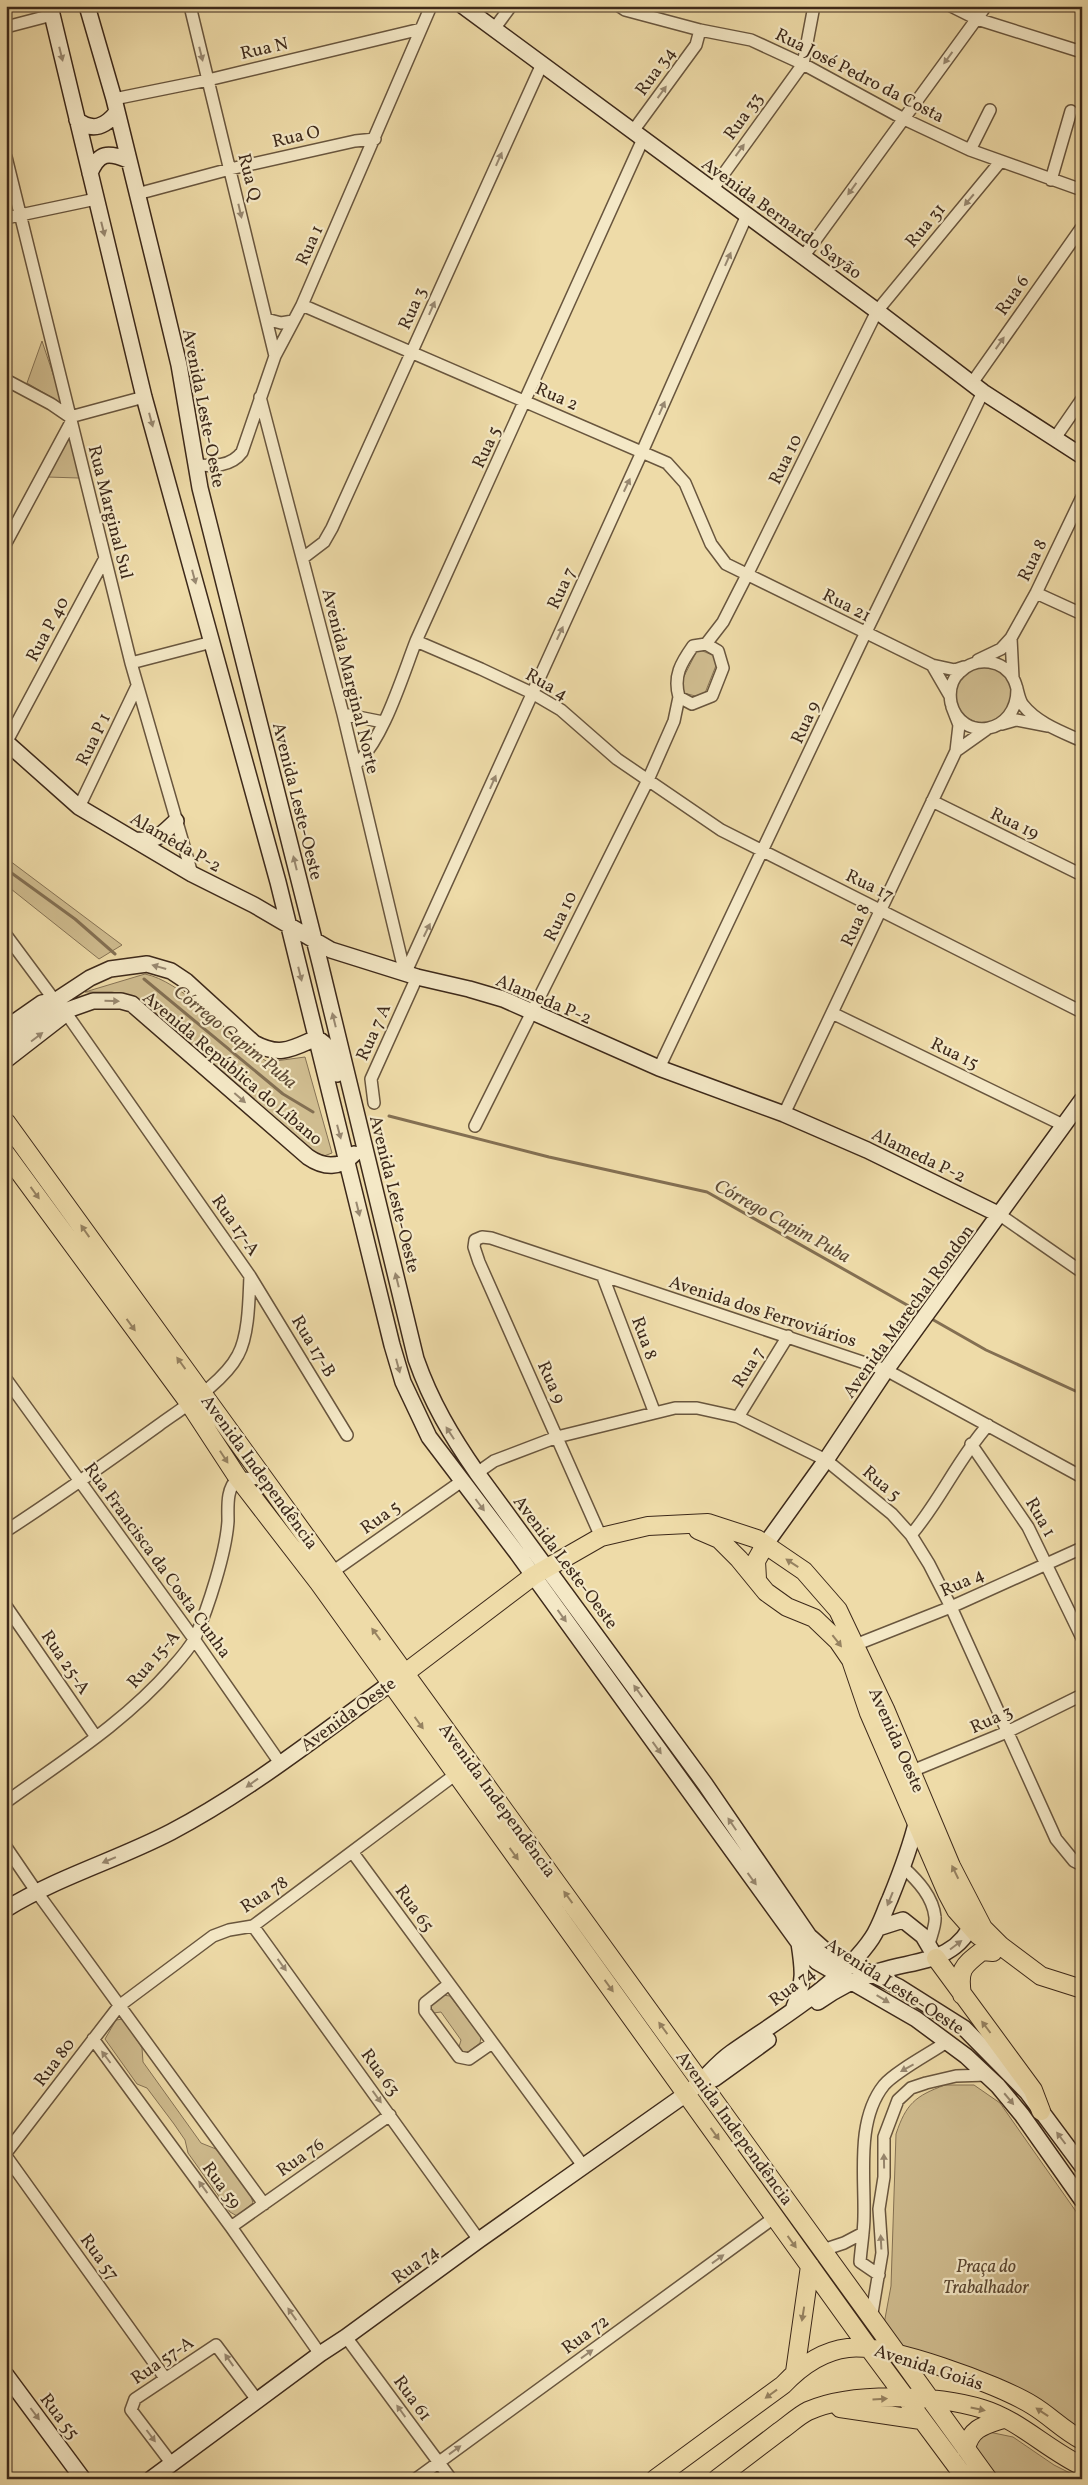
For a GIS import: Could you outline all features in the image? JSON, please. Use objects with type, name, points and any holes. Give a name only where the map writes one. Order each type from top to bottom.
[{"type":"main road","name":"Avenida Leste-Oeste","points":[[87,6],[138,194],[179,365],[202,498],[315,942],[416,1359],[432,1402],[446,1428],[540,1572],[804,1940],[817,1962],[854,1981],[916,2019],[948,2041],[987,2075],[1022,2115],[1082,2200]]},
{"type":"main road","name":"Avenida Bernardo Sayão","points":[[463,6],[877,311],[978,388],[1082,456]]},
{"type":"main road","name":"Avenida Leste-Oeste","points":[[51,11],[144,397],[278,882],[402,1382],[429,1437],[462,1481],[540,1572]]},
{"type":"main road","points":[[78,120],[87,127],[94,127],[110,121],[115,106]]},
{"type":"main road","points":[[90,173],[95,162],[101,156],[110,154],[128,160]]},
{"type":"main road","name":"Alameda P-2","points":[[6,742],[79,807],[192,874],[254,905],[288,927],[331,950],[411,975],[503,999],[659,1068],[784,1114],[868,1150],[1000,1215]]},
{"type":"main road","points":[[133,840],[148,842],[158,838],[176,821]]},
{"type":"main road","points":[[254,905],[270,897],[278,882]]},
{"type":"main road","name":"Avenida República do Líbano","points":[[6,1043],[35,1022],[55,1001],[110,969],[148,964],[166,968],[186,981],[254,1042],[265,1048],[283,1051],[316,1038]]},
{"type":"main road","name":"Avenida República do Líbano","points":[[6,1028],[42,1003],[55,1001]]},
{"type":"main road","name":"Avenida República do Líbano","points":[[35,1022],[93,1001],[121,1001],[132,1004],[308,1157],[320,1165],[330,1166],[346,1161]]},
{"type":"main road","name":"Avenida República do Líbano","points":[[6,1060],[57,1022],[66,1012]]},
{"type":"main road","points":[[316,1038],[327,1044],[342,1088],[353,1100]]},
{"type":"main road","name":"Avenida Marechal Rondon","points":[[765,1545],[826,1460],[886,1370],[915,1333],[1082,1100]]},
{"type":"main road","name":"Avenida Independência","points":[[6,1122],[264,1479],[325,1578],[702,2082],[871,2320],[988,2479]]},
{"type":"main road","points":[[346,1161],[353,1155],[362,1137]]},
{"type":"main road","name":"Avenida Independência","points":[[6,1154],[188,1404],[238,1478],[325,1578]]},
{"type":"main road","points":[[82,1259],[97,1248]]},
{"type":"main road","name":"Avenida Oeste","points":[[6,1909],[36,1891],[169,1833],[226,1802],[398,1678],[540,1572],[601,1537],[648,1526],[708,1523],[757,1539],[804,1570],[838,1610],[912,1771],[973,1922],[993,1952],[1009,1968],[1038,1984],[1082,1997]]},
{"type":"main road","name":"Avenida Oeste","points":[[686,1525],[719,1539],[757,1579],[766,1592],[787,1607],[800,1610],[814,1618],[838,1641],[850,1660],[869,1713],[956,1910],[983,1928],[1001,1946],[1041,1976],[1082,1989]]},
{"type":"main road","points":[[757,1579],[756,1561],[765,1545]]},
{"type":"main road","points":[[800,1610],[814,1595],[817,1586]]},
{"type":"main road","name":"Avenida Independência","points":[[398,1678],[456,1774],[904,2397],[966,2479]]},
{"type":"main road","name":"Rua 74","points":[[151,2479],[320,2354],[346,2338],[479,2240],[686,2094],[702,2082],[709,2072],[730,2054],[838,1974],[866,1946],[878,1928],[904,1868],[917,1820]]},
{"type":"main road","points":[[878,1928],[902,1920],[914,1928],[933,1951],[962,1995],[1032,2090],[1041,2111]]},
{"type":"main road","name":"Rua 74","points":[[702,2082],[714,2079],[830,1993],[874,1973],[933,1951],[958,1945],[973,1922]]},
{"type":"main road","name":"Avenida Leste-Oeste","points":[[804,1940],[828,1953],[874,1973],[964,2028],[1009,2072],[1082,2166]]},
{"type":"main road","name":"Avenida Leste-Oeste","points":[[794,2008],[804,1978],[804,1940]]},
{"type":"main road","points":[[804,1940],[832,1949],[850,1950],[866,1946]]},
{"type":"main road","points":[[962,1995],[960,1972],[965,1965],[982,1951],[993,1952]]},
{"type":"main road","points":[[795,2372],[810,2266]]},
{"type":"main road","name":"Avenida Goiás","points":[[654,2479],[783,2385],[795,2372],[824,2354],[847,2348],[868,2347],[895,2353],[973,2379],[1031,2404],[1082,2440]]},
{"type":"main road","name":"Rua 55","points":[[6,2375],[84,2479]]},
{"type":"main road","name":"Avenida Goiás","points":[[717,2479],[806,2412],[840,2401],[904,2397],[983,2409],[1029,2433],[1060,2456],[1082,2466]]},
{"type":"main road","points":[[822,2406],[921,2420]]},
{"type":"main road","points":[[966,2449],[968,2438],[978,2427],[1003,2419]]},
{"type":"street","name":"Rua Q","points":[[190,6],[275,356]]},
{"type":"street","name":"Rua 1","points":[[196,465],[221,465],[238,458],[275,356],[302,305],[431,6]]},
{"type":"street","points":[[494,29],[511,6]]},
{"type":"street","name":"Rua José Pedro da Costa","points":[[619,6],[625,10],[700,30],[751,40],[803,64],[904,119],[970,150],[1082,190]]},
{"type":"street","points":[[802,6],[814,9],[803,64]]},
{"type":"street","points":[[951,6],[977,19],[1079,47]]},
{"type":"street","points":[[803,258],[986,6]]},
{"type":"street","points":[[6,27],[51,11]]},
{"type":"street","name":"Rua N","points":[[115,106],[208,80],[421,29]]},
{"type":"street","name":"Rua 34","points":[[638,135],[696,45],[700,30]]},
{"type":"street","name":"Rua 3","points":[[303,558],[324,542],[332,528],[542,64]]},
{"type":"street","name":"Rua 33","points":[[712,190],[803,64]]},
{"type":"street","points":[[970,150],[990,110]]},
{"type":"street","points":[[1051,180],[1071,112]]},
{"type":"street","name":"Rua 5","points":[[355,765],[370,750],[383,722],[416,641],[525,401],[638,135]]},
{"type":"street","name":"Rua O","points":[[138,194],[230,169],[355,140],[375,139]]},
{"type":"street","name":"Rua Marginal Sul","points":[[6,156],[131,663],[192,874]]},
{"type":"street","name":"Rua 31","points":[[877,311],[1000,162]]},
{"type":"street","points":[[6,218],[96,199]]},
{"type":"street","name":"Rua 7","points":[[411,975],[532,693],[747,215]]},
{"type":"street","name":"Rua 6","points":[[978,388],[1082,226]]},
{"type":"street","name":"Rua 2","points":[[302,305],[667,463],[685,483],[711,544],[726,564],[748,574]]},
{"type":"street","name":"Rua 10","points":[[706,644],[723,622],[748,574],[877,311]]},
{"type":"street","points":[[266,319],[281,323],[293,321]]},
{"type":"street","points":[[6,380],[51,404],[70,419]]},
{"type":"street","name":"Rua 9","points":[[659,1068],[763,852],[978,388]]},
{"type":"street","points":[[6,543],[70,419],[144,397]]},
{"type":"street","name":"Avenida Marginal Norte","points":[[260,397],[411,975]]},
{"type":"street","points":[[1055,438],[1082,399]]},
{"type":"street","name":"Rua 8","points":[[970,664],[1001,649],[1012,638],[1082,497]]},
{"type":"street","name":"Rua P 40","points":[[6,742],[105,558]]},
{"type":"street","name":"Rua 21","points":[[748,574],[865,634],[932,665],[955,670],[970,664]]},
{"type":"street","points":[[1036,593],[1082,614]]},
{"type":"street","name":"Rua 10","points":[[718,651],[723,622]]},
{"type":"street","name":"Rua 8","points":[[1012,638],[1015,683]]},
{"type":"street","name":"Rua 4","points":[[416,641],[532,693],[561,710],[617,759],[648,780]]},
{"type":"street","points":[[131,663],[212,642]]},
{"type":"street","points":[[706,644],[718,651],[723,668],[712,696],[692,704],[679,697],[675,683],[681,663],[692,646],[706,644]]},
{"type":"street","points":[[951,702],[951,685],[956,675],[970,664],[986,661],[996,663],[1006,669],[1015,683],[1023,705],[1049,726]]},
{"type":"street","points":[[932,665],[951,702],[966,724],[992,727],[1016,720],[1049,726],[1082,741]]},
{"type":"street","points":[[992,727],[1007,719],[1014,710],[1017,700],[1015,683]]},
{"type":"street","name":"Rua P 1","points":[[79,807],[137,686]]},
{"type":"street","name":"Rua 10","points":[[475,1126],[648,780],[674,721],[679,697]]},
{"type":"street","name":"Rua 8","points":[[784,1114],[956,751],[959,725],[951,702]]},
{"type":"street","name":"Rua 10","points":[[674,721],[692,704]]},
{"type":"street","points":[[343,714],[383,722]]},
{"type":"street","name":"Rua 8","points":[[956,751],[992,727]]},
{"type":"street","name":"Rua 17","points":[[648,780],[721,830],[1082,1012]]},
{"type":"street","name":"Rua 19","points":[[932,802],[1082,875]]},
{"type":"street","points":[[6,935],[55,1001]]},
{"type":"street","name":"Rua 7 A","points":[[374,1103],[371,1080],[411,975]]},
{"type":"street","name":"Rua 17-A","points":[[6,1531],[79,1483],[202,1392],[228,1368],[238,1355],[247,1314],[250,1276],[66,1012]]},
{"type":"street","name":"Rua 15","points":[[832,1013],[1063,1125]]},
{"type":"street","name":"Alameda P-2","points":[[1000,1215],[1082,1272]]},
{"type":"street","name":"Avenida dos Ferroviários","points":[[475,1240],[482,1237],[491,1238],[886,1370],[1082,1477]]},
{"type":"street","name":"Rua 9","points":[[475,1240],[474,1247],[479,1262],[601,1537]]},
{"type":"street","name":"Rua 17-B","points":[[250,1276],[347,1435]]},
{"type":"street","name":"Rua 8","points":[[603,1277],[654,1412]]},
{"type":"street","name":"Rua 7","points":[[738,1417],[788,1336]]},
{"type":"street","name":"Rua Francisca da Costa Cunha","points":[[6,1379],[79,1483],[194,1639],[280,1763]]},
{"type":"street","name":"Rua 5","points":[[477,1474],[494,1462],[557,1437],[675,1408],[697,1408],[738,1417],[826,1460],[892,1514],[911,1535],[951,1607],[1056,1840],[1074,1861],[1082,1865]]},
{"type":"street","points":[[911,1535],[926,1518],[970,1444],[988,1425]]},
{"type":"street","name":"Rua 1","points":[[970,1444],[1011,1500],[1028,1527],[1082,1638]]},
{"type":"street","points":[[238,1478],[264,1479]]},
{"type":"street","name":"Rua 15-A","points":[[6,1802],[96,1737],[150,1693],[194,1639],[208,1602],[224,1547],[228,1522],[227,1500],[234,1482],[238,1478]]},
{"type":"street","name":"Rua 5","points":[[325,1578],[462,1481]]},
{"type":"street","name":"Rua 4","points":[[855,1645],[951,1607],[1082,1548]]},
{"type":"street","name":"Rua 25-A","points":[[6,1606],[96,1737]]},
{"type":"street","name":"Rua 3","points":[[912,1771],[1007,1732],[1082,1695]]},
{"type":"street","name":"Rua 78","points":[[93,2039],[119,2006],[213,1936],[229,1930],[253,1926],[353,1853],[456,1774]]},
{"type":"street","name":"Rua 59","points":[[6,1847],[119,2006],[264,2204]]},
{"type":"street","name":"Rua 65","points":[[353,1853],[584,2166]]},
{"type":"street","points":[[904,1868],[918,1881],[931,1905],[935,1918],[933,1951]]},
{"type":"street","name":"Rua 63","points":[[253,1926],[479,2240]]},
{"type":"street","points":[[449,1984],[425,2003],[425,2011],[460,2056],[469,2059],[492,2043]]},
{"type":"street","name":"Rua 59","points":[[93,2039],[231,2227],[320,2354]]},
{"type":"street","name":"Rua 80","points":[[6,2155],[93,2039]]},
{"type":"street","points":[[879,2275],[860,2262],[863,2233],[866,2132],[877,2097],[884,2085],[895,2075],[948,2041]]},
{"type":"street","points":[[871,2320],[882,2253],[879,2209],[884,2177],[884,2137],[898,2100],[911,2088],[926,2083],[956,2076],[987,2075]]},
{"type":"street","name":"Rua 76","points":[[231,2227],[390,2115]]},
{"type":"street","name":"Rua 57","points":[[6,2155],[165,2378]]},
{"type":"street","name":"Rua 72","points":[[416,2479],[775,2217]]},
{"type":"street","points":[[822,2250],[844,2243],[863,2233]]},
{"type":"street","name":"Rua 61","points":[[346,2338],[451,2479]]},
{"type":"street","name":"Rua 57-A","points":[[172,2464],[131,2410],[135,2399],[216,2344],[257,2400]]},
{"type":"green space","points":[[42,341],[63,404],[27,383]]},
{"type":"green space","points":[[69,432],[79,478],[47,477]]},
{"type":"green space","points":[[698,649],[719,658],[703,698],[680,692],[681,682]]},
{"type":"green space","points":[[984,667],[995,669],[1004,675],[1010,684],[1012,695],[1010,706],[1004,715],[995,721],[984,723],[973,721],[964,715],[958,706],[956,695],[958,684],[964,675],[973,669]]},
{"type":"green space","points":[[6,858],[122,945],[99,959],[6,885]]},
{"type":"green space","points":[[145,974],[159,978],[187,996],[254,1054],[268,1062],[305,1057],[332,1153],[324,1156],[313,1152],[134,997],[112,992],[85,992]]},
{"type":"green space","points":[[442,1995],[450,1996],[481,2037],[480,2043],[468,2052],[462,2052],[459,2047],[461,2040],[441,2012],[433,2013],[429,2009],[430,2004]]},
{"type":"green space","points":[[123,2019],[142,2048],[143,2062],[201,2143],[216,2149],[251,2196],[253,2203],[237,2216],[230,2212],[188,2153],[185,2140],[174,2124],[147,2088],[137,2084],[105,2039],[116,2020]]},
{"type":"green space","name":"Praça do Trabalhador","points":[[945,2085],[974,2085],[1000,2103],[1082,2220],[1082,2432],[907,2355],[884,2324],[891,2286],[896,2134],[904,2115],[913,2102],[926,2093]]},
{"type":"green space","points":[[984,2431],[1013,2437],[1054,2465],[1082,2479],[996,2479],[973,2444]]},
{"type":"waterway","name":"Córrego Capim Puba","points":[[6,869],[75,919],[115,954]]},
{"type":"waterway","name":"Córrego Capim Puba","points":[[144,979],[283,1094],[313,1112]]},
{"type":"waterway","name":"Córrego Capim Puba","points":[[389,1116],[549,1157],[707,1192],[923,1314]]},
{"type":"waterway","name":"Córrego Capim Puba","points":[[930,1318],[986,1350],[1082,1394]]}]
